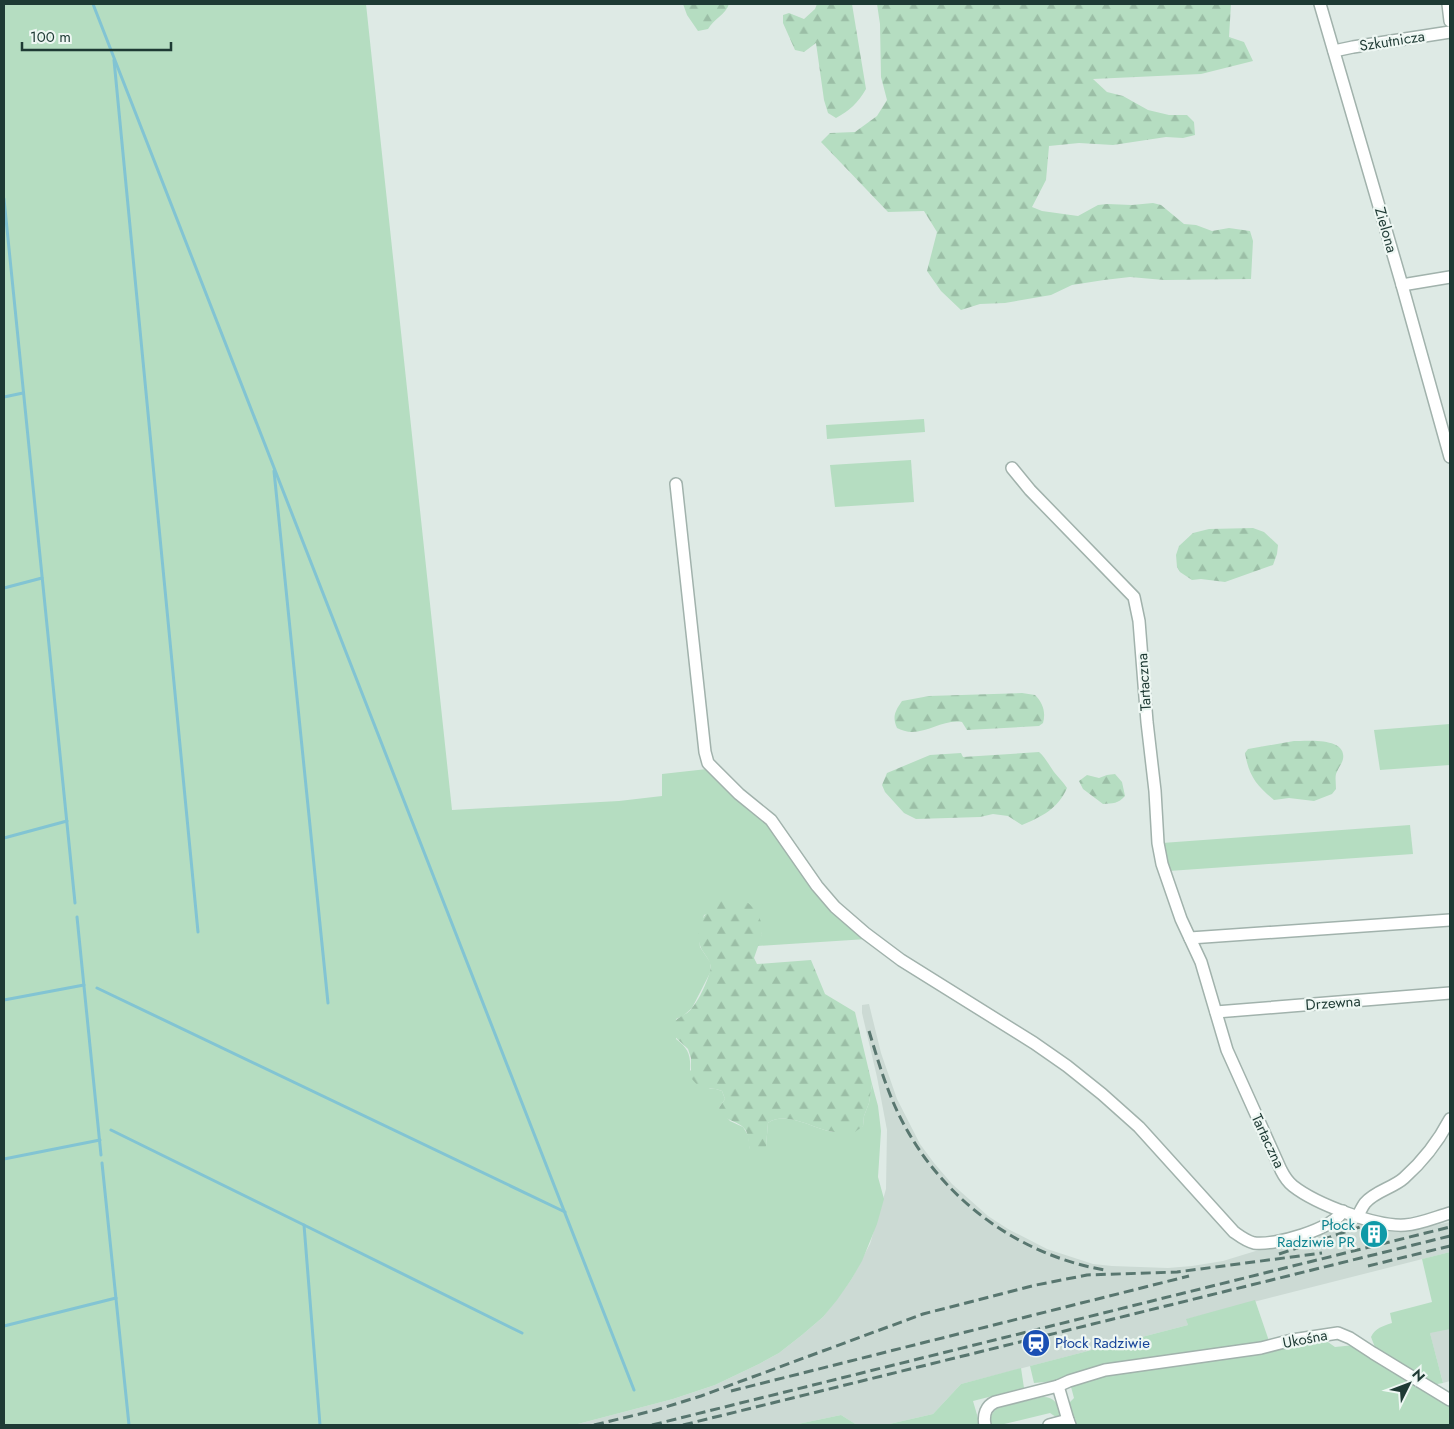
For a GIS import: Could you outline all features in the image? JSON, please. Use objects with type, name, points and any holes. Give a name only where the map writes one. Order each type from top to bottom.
[{"type":"street","name":"Zielona","points":[[1320,4],[1450,457]]},
{"type":"street","points":[[1448,4],[1450,21]]},
{"type":"street","name":"Szkutnicza","points":[[1334,51],[1353,46],[1450,32]]},
{"type":"street","points":[[1402,285],[1450,277]]},
{"type":"street","name":"Tartaczna","points":[[1012,468],[1048,509],[1134,597],[1142,646],[1158,842],[1162,864],[1180,914],[1201,962],[1229,1056],[1284,1176],[1293,1186],[1357,1216],[1406,1225],[1450,1213]]},
{"type":"street","points":[[676,484],[705,752],[708,763],[739,794],[771,820],[826,898],[865,933],[901,960],[1034,1043],[1102,1094],[1139,1127],[1234,1232],[1245,1240],[1262,1243],[1299,1236],[1335,1220],[1343,1211]]},
{"type":"street","points":[[1190,938],[1450,920]]},
{"type":"street","name":"Drzewna","points":[[1216,1012],[1450,993]]},
{"type":"street","points":[[1357,1216],[1366,1202],[1406,1176],[1433,1145],[1450,1119]]},
{"type":"street","name":"Ukośna","points":[[986,1425],[984,1415],[990,1404],[1058,1386],[1105,1370],[1261,1348],[1292,1340],[1338,1332],[1450,1400]]},
{"type":"street","points":[[1049,1425],[1069,1422],[1058,1386]]},
{"type":"shaded area","points":[[869,1004],[881,1053],[897,1099],[920,1144],[952,1184],[988,1216],[1008,1229],[1047,1249],[1093,1264],[1168,1268],[1192,1266],[1223,1261],[1324,1230],[1346,1218],[1398,1231],[1450,1222],[1450,1252],[1187,1319],[1188,1325],[961,1384],[933,1414],[885,1425],[857,1425],[841,1415],[793,1425],[574,1425],[673,1399],[715,1385],[759,1364],[779,1353],[823,1317],[851,1280],[870,1244],[886,1189],[887,1130],[862,1013],[862,1005]]},
{"type":"shaded area","points":[[1450,1320],[1450,1381],[1443,1383],[1428,1326]]},
{"type":"green space","points":[[4,4],[366,4],[452,810],[619,801],[662,796],[662,774],[707,769],[763,817],[867,939],[757,946],[762,934],[747,902],[735,903],[704,915],[699,937],[700,947],[710,962],[711,971],[692,1008],[676,1019],[676,1039],[688,1052],[690,1070],[710,1089],[722,1091],[725,1099],[719,1108],[730,1121],[743,1127],[748,1135],[750,1149],[766,1146],[768,1123],[775,1120],[790,1119],[832,1132],[846,1131],[863,1126],[872,1084],[878,1106],[881,1131],[878,1177],[884,1199],[877,1224],[862,1261],[837,1300],[823,1317],[779,1353],[715,1385],[673,1399],[574,1425],[4,1425]]},
{"type":"green space","points":[[683,4],[729,4],[708,29],[698,31],[687,15]]},
{"type":"green space","points":[[817,4],[852,4],[866,89],[853,106],[836,118],[828,113],[824,100],[816,43],[804,52],[795,50],[783,23],[783,15],[789,13],[804,19],[815,9]]},
{"type":"green space","points":[[877,4],[1231,4],[1229,37],[1244,42],[1253,61],[1201,74],[1093,79],[1107,92],[1123,96],[1148,110],[1169,115],[1187,115],[1194,122],[1195,135],[1183,138],[1166,137],[1113,145],[1079,143],[1049,146],[1046,180],[1032,207],[1042,211],[1078,216],[1098,205],[1153,203],[1161,205],[1184,224],[1196,225],[1212,231],[1229,228],[1250,231],[1253,241],[1251,279],[1164,280],[1130,277],[1072,285],[1051,295],[1005,303],[980,304],[961,310],[941,291],[927,271],[937,232],[924,211],[888,212],[821,142],[830,133],[855,132],[877,116],[887,100],[881,77],[880,24]]},
{"type":"green space","points":[[924,419],[925,432],[827,439],[826,425]]},
{"type":"green space","points":[[911,460],[914,502],[835,507],[830,465]]},
{"type":"green space","points":[[1253,528],[1264,532],[1278,545],[1273,565],[1225,582],[1201,579],[1192,580],[1180,572],[1177,567],[1176,555],[1179,546],[1193,533],[1209,529]]},
{"type":"green space","points":[[1022,693],[1035,695],[1042,704],[1044,719],[1043,723],[1039,726],[967,730],[962,722],[949,722],[912,732],[897,728],[895,724],[895,714],[902,701],[929,696]]},
{"type":"green space","points":[[1450,724],[1450,765],[1380,770],[1374,730]]},
{"type":"green space","points":[[1294,741],[1325,742],[1339,747],[1343,752],[1343,759],[1336,776],[1336,789],[1332,794],[1314,801],[1289,798],[1274,800],[1262,790],[1254,779],[1245,753],[1248,749]]},
{"type":"green space","points":[[1039,752],[1067,788],[1054,807],[1022,825],[1008,816],[993,814],[980,817],[916,819],[904,813],[885,792],[882,785],[887,773],[930,755],[961,753],[963,757]]},
{"type":"green space","points":[[1115,774],[1122,782],[1125,796],[1118,802],[1113,803],[1103,804],[1083,789],[1079,781],[1087,775],[1099,778]]},
{"type":"green space","points":[[1410,825],[1413,854],[1169,871],[1162,843]]},
{"type":"green space","points":[[720,901],[747,902],[757,911],[761,922],[762,935],[754,958],[757,964],[811,960],[825,994],[855,1012],[872,1084],[863,1126],[855,1132],[831,1132],[790,1119],[775,1120],[768,1123],[766,1146],[762,1154],[755,1156],[751,1152],[745,1129],[740,1124],[726,1118],[721,1112],[719,1108],[725,1099],[722,1091],[700,1088],[691,1078],[691,1058],[688,1049],[671,1033],[676,1020],[692,1008],[707,981],[711,968],[701,948],[698,934],[699,927],[709,910]]},
{"type":"green space","points":[[1450,1252],[1450,1329],[1430,1333],[1443,1383],[1432,1385],[1376,1350],[1371,1337],[1377,1329],[1392,1323],[1390,1313],[1432,1302],[1422,1259]]},
{"type":"green space","points":[[1255,1300],[1269,1341],[1267,1344],[1034,1383],[1030,1366],[1188,1325],[1186,1319]]},
{"type":"green space","points":[[1325,1340],[1335,1347],[1355,1345],[1450,1403],[1450,1425],[1076,1425],[1069,1403],[1074,1398],[1070,1383],[1102,1373],[1269,1353],[1281,1346]]},
{"type":"green space","points":[[1021,1368],[1024,1388],[973,1401],[980,1425],[885,1425],[933,1414],[961,1384]]},
{"type":"green space","points":[[1043,1397],[1050,1398],[1055,1402],[1061,1415],[1056,1417],[1050,1413],[1000,1425],[991,1425],[992,1415],[998,1408]]},
{"type":"green space","points":[[841,1415],[857,1425],[793,1425]]},
{"type":"waterway","points":[[93,4],[634,1390]]},
{"type":"waterway","points":[[114,60],[198,932]]},
{"type":"waterway","points":[[4,199],[75,903]]},
{"type":"waterway","points":[[4,397],[23,393]]},
{"type":"waterway","points":[[274,471],[328,1003]]},
{"type":"waterway","points":[[4,588],[42,578]]},
{"type":"waterway","points":[[4,838],[67,821]]},
{"type":"waterway","points":[[77,917],[101,1155]]},
{"type":"waterway","points":[[4,1000],[84,985]]},
{"type":"waterway","points":[[97,988],[565,1212]]},
{"type":"waterway","points":[[111,1130],[304,1225],[320,1425]]},
{"type":"waterway","points":[[4,1159],[100,1140]]},
{"type":"waterway","points":[[102,1163],[129,1425]]},
{"type":"waterway","points":[[304,1225],[522,1333]]},
{"type":"waterway","points":[[4,1326],[116,1298]]},
{"type":"railway","points":[[869,1031],[895,1106],[907,1130],[924,1156],[944,1181],[966,1203],[990,1222],[1017,1239],[1074,1263],[1105,1270]]},
{"type":"railway","points":[[1279,1254],[1360,1227]]},
{"type":"railway","points":[[652,1425],[1450,1227]]},
{"type":"railway","points":[[683,1425],[1450,1236]]},
{"type":"railway","points":[[1368,1266],[1450,1246]]},
{"type":"railway","points":[[594,1425],[656,1410],[701,1396],[923,1314],[1036,1285],[1087,1275],[1177,1272],[1322,1253]]},
{"type":"railway","points":[[731,1391],[1189,1276]]},
{"type":"place","name":"Płock Radziwie PR","points":[[1374,1234]]},
{"type":"place","name":"Płock Radziwie","points":[[1036,1343]]}]
